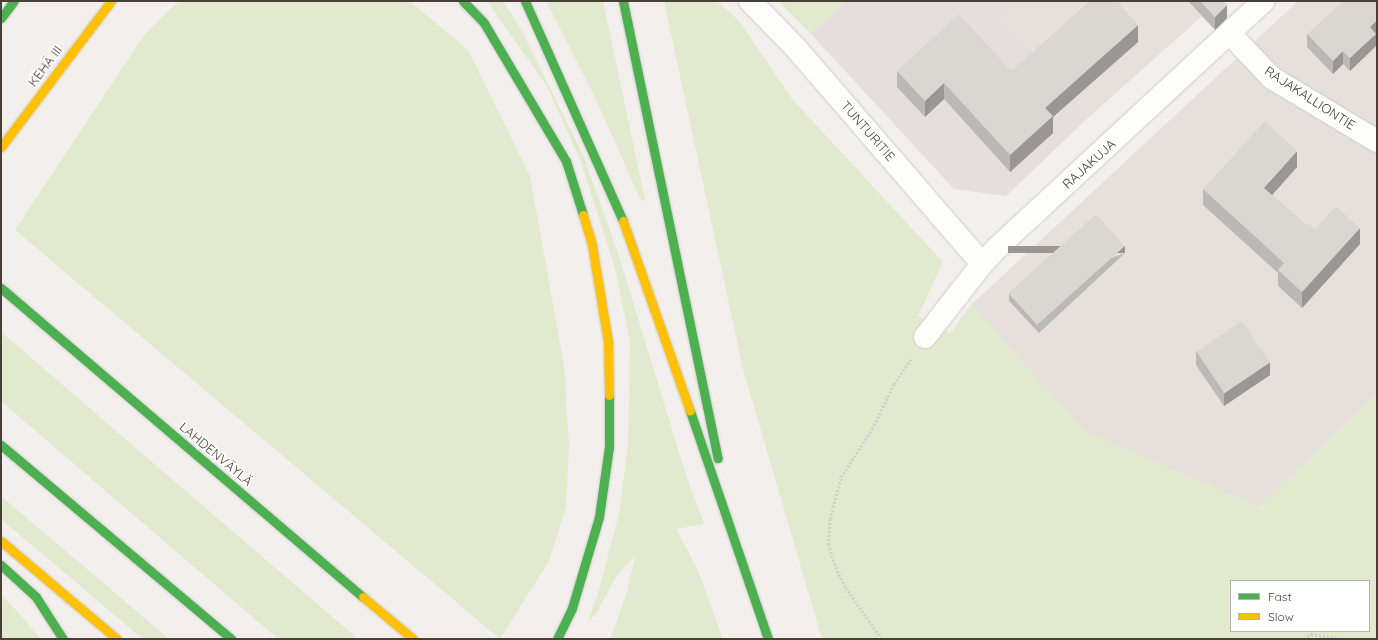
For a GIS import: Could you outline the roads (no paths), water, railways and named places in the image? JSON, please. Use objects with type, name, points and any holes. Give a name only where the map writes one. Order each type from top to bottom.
[{"type":"highway","points":[[1,18],[14,1]]},
{"type":"highway","name":"KEHÄ III","points":[[1,147],[111,1]]},
{"type":"highway","points":[[463,1],[484,22],[566,161],[592,245],[608,342],[609,447],[599,517],[572,608],[556,639]]},
{"type":"highway","points":[[525,1],[630,237],[768,639]]},
{"type":"highway","points":[[623,1],[737,552]]},
{"type":"highway","name":"LAHDENVÄYLÄ","points":[[1,288],[413,639]]},
{"type":"highway","points":[[1,445],[231,639]]},
{"type":"highway","points":[[1,541],[117,639]]},
{"type":"highway","points":[[1,565],[36,597],[63,639]]},
{"type":"street","name":"TUNTURITIE","points":[[750,1],[795,47],[982,264]]},
{"type":"street","name":"RAJAKUJA","points":[[925,337],[982,264],[1264,1]]},
{"type":"street","name":"RAJAKALLIONTIE","points":[[1230,34],[1272,78],[1377,141]]}]
